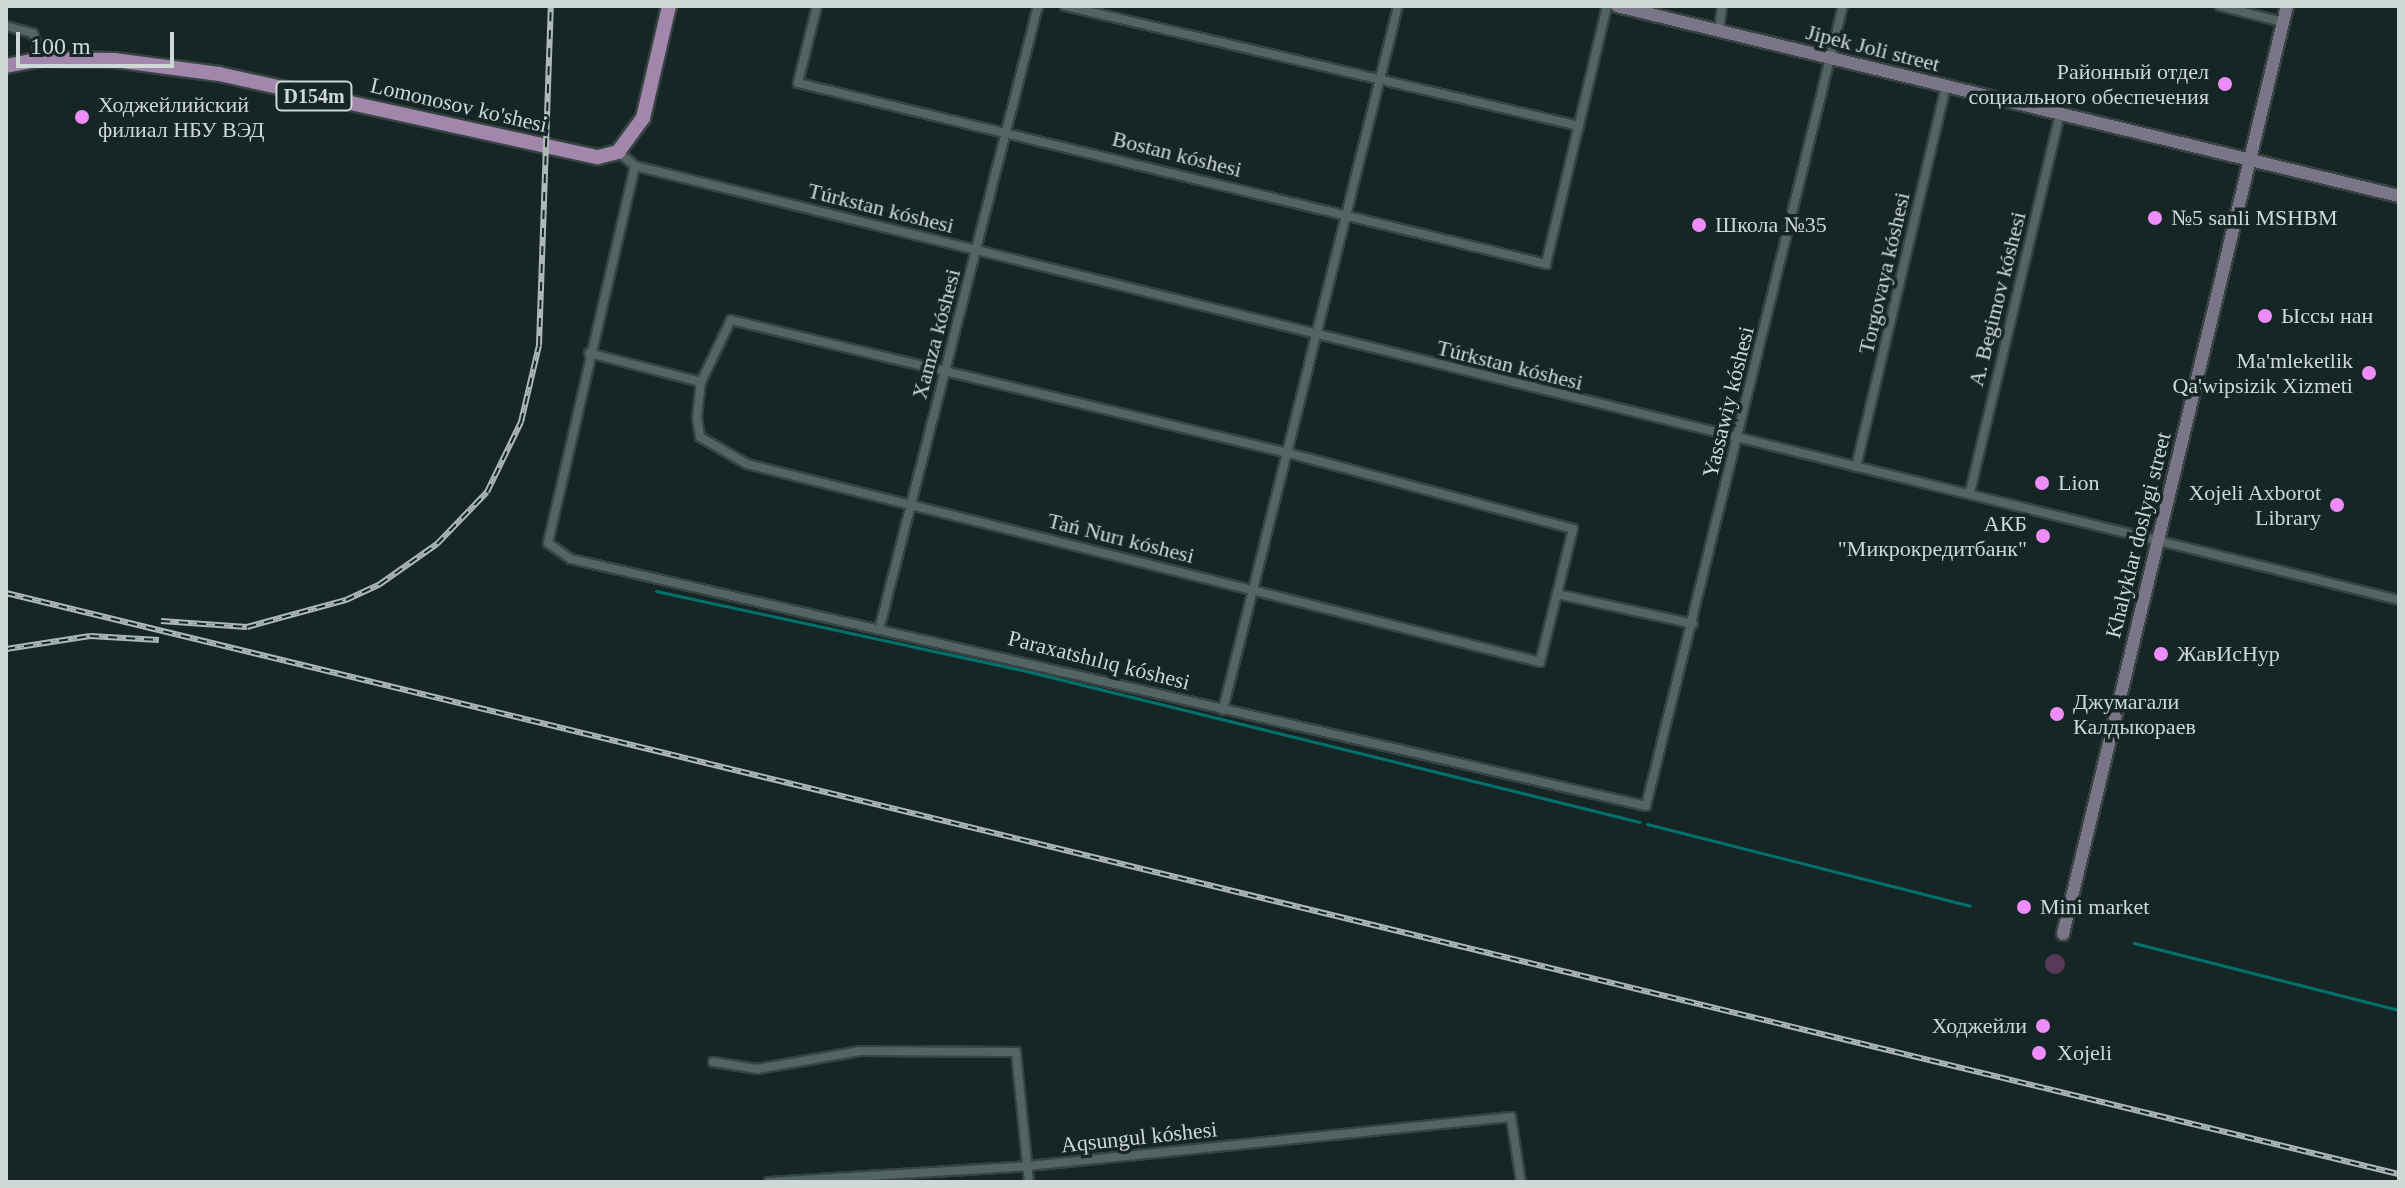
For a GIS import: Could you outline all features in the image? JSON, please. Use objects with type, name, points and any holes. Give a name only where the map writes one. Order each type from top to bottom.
[{"type":"main road","points":[[618,152],[643,118],[669,6]]},
{"type":"main road","name":"Lomonosov ko'shesi","points":[[6,66],[42,59],[114,60],[219,74],[577,155],[598,157],[618,152]]},
{"type":"street","name":"Bostan kóshesi","points":[[817,6],[798,83],[1007,130],[1546,264],[1579,126]]},
{"type":"street","name":"Xamza kóshesi","points":[[880,626],[1038,6]]},
{"type":"street","points":[[1065,6],[1579,126],[1607,6]]},
{"type":"street","points":[[1223,710],[1382,81],[1398,6]]},
{"type":"street","name":"Jipek Joli street","points":[[1617,6],[2399,196]]},
{"type":"street","points":[[1719,31],[1722,6]]},
{"type":"street","name":"Yassawiy kóshesi","points":[[1646,806],[1843,6]]},
{"type":"street","points":[[2220,6],[2283,22]]},
{"type":"street","name":"Khalyklar doslygi street","points":[[2063,934],[2287,6]]},
{"type":"street","points":[[6,26],[33,33],[42,59]]},
{"type":"street","name":"Torgovaya kóshesi","points":[[1856,467],[1946,87]]},
{"type":"street","name":"A. Begimov kóshesi","points":[[1970,492],[2060,115]]},
{"type":"street","name":"Túrkstan kóshesi","points":[[618,152],[635,166],[1737,441],[1970,492],[2157,542],[2399,600]]},
{"type":"street","points":[[635,166],[589,353],[701,382],[731,320],[1288,453],[1573,529],[1557,594],[1693,624]]},
{"type":"street","name":"Paraxatshılıq kóshesi","points":[[589,353],[548,543],[571,559],[810,614],[880,626],[1223,710],[1646,806]]},
{"type":"street","name":"Tań Nurı kóshesi","points":[[701,382],[700,437],[747,464],[1540,662],[1557,594]]},
{"type":"street","points":[[713,1062],[757,1069],[860,1051],[1016,1052],[1029,1182]]},
{"type":"street","name":"Aqsungul kóshesi","points":[[769,1182],[1028,1166],[1511,1117],[1521,1182]]},
{"type":"shaded area","points":[[2051,954],[2059,954],[2065,964],[2059,974],[2051,974],[2045,968],[2045,960]]},
{"type":"waterway","points":[[656,591],[1022,670],[1640,822]]},
{"type":"waterway","points":[[1647,824],[1970,906]]},
{"type":"waterway","points":[[2134,943],[2399,1010]]},
{"type":"railway","points":[[161,621],[247,627],[346,600],[380,584],[437,544],[487,492],[521,422],[539,345],[551,6]]},
{"type":"railway","points":[[6,593],[2399,1174]]},
{"type":"railway","points":[[6,649],[90,636],[159,640]]},
{"type":"place","name":"Районный отдел социального обеспечения","points":[[2225,84]]},
{"type":"place","name":"Ходжейлийский филиал НБУ ВЭД","points":[[82,117]]},
{"type":"place","name":"№5 sanli MSHBM","points":[[2155,218]]},
{"type":"place","name":"Школа №35","points":[[1699,225]]},
{"type":"place","name":"Ыссы нан","points":[[2265,316]]},
{"type":"place","name":"Ma'mleketlik Qa'wipsizik Xizmeti","points":[[2369,373]]},
{"type":"place","name":"Lion","points":[[2042,483]]},
{"type":"place","name":"Xojeli Axborot Library","points":[[2337,505]]},
{"type":"place","name":"АКБ \"Микрокредитбанк\"","points":[[2043,536]]},
{"type":"place","name":"ЖавИсНур","points":[[2161,654]]},
{"type":"place","name":"Джумагали Калдыкораев","points":[[2057,714]]},
{"type":"place","name":"Mini market","points":[[2024,907]]},
{"type":"place","name":"Ходжейли","points":[[2043,1026]]},
{"type":"place","name":"Xojeli","points":[[2039,1053]]}]
